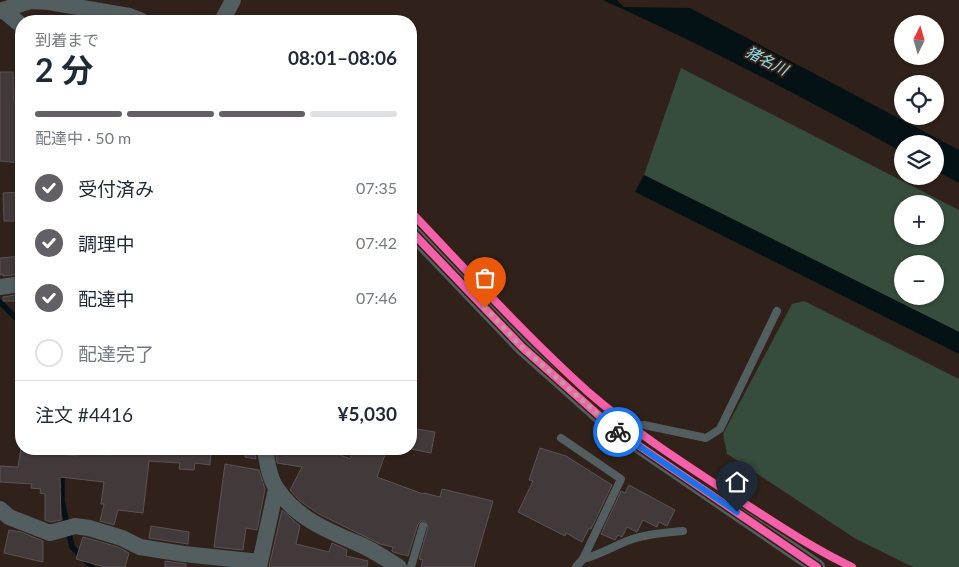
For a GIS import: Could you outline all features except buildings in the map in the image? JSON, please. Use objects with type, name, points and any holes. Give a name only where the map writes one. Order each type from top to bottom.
[{"type":"street","points":[[2,10],[31,0],[123,15]]},
{"type":"street","points":[[225,15],[234,0]]},
{"type":"street","points":[[2,10],[15,21]]},
{"type":"street","points":[[417,237],[522,347],[612,428],[817,567]]},
{"type":"street","points":[[0,287],[15,285]]},
{"type":"street","points":[[266,455],[276,489],[294,508],[314,524],[337,536],[361,545],[399,567]]},
{"type":"street","points":[[0,508],[9,517],[50,533],[75,526],[89,528],[122,538],[140,546],[184,554],[211,562],[260,564],[276,489]]},
{"type":"lane","points":[[612,428],[644,425],[706,438],[720,429],[777,311]]},
{"type":"lane","points":[[561,438],[621,479],[583,559],[576,567]]},
{"type":"lane","points":[[411,567],[423,526]]},
{"type":"lane","points":[[583,559],[598,555],[628,540],[656,533],[683,531]]},
{"type":"green space","points":[[681,68],[894,177],[894,185],[910,185],[930,195],[894,195],[894,245],[944,245],[944,202],[959,210],[959,332],[905,305],[944,305],[944,255],[894,255],[894,300],[644,175]]},
{"type":"green space","points":[[804,301],[959,379],[959,567],[913,567],[856,539],[727,454],[723,434],[792,304]]},
{"type":"water","name":"猪名川","points":[[603,0],[617,0],[624,7],[690,8],[894,116],[894,125],[912,125],[931,135],[894,135],[894,148],[754,73]]},
{"type":"water","name":"猪名川","points":[[944,142],[959,150],[959,183],[944,175]]},
{"type":"water","points":[[644,175],[894,300],[894,305],[905,305],[959,332],[959,354],[635,192]]},
{"type":"waterway","points":[[0,302],[15,317]]},
{"type":"waterway","points":[[62,455],[62,460]]},
{"type":"waterway","points":[[62,472],[62,501],[72,547],[92,567]]},
{"type":"cycle path","points":[[417,218],[519,326],[564,370],[605,406],[661,448],[738,499],[808,543],[852,567]]},
{"type":"cycle path","points":[[417,237],[522,347],[613,428],[817,567]]},
{"type":"way so far","points":[[485,308],[522,347],[618,432]]},
{"type":"route","points":[[618,432],[737,512]]}]
